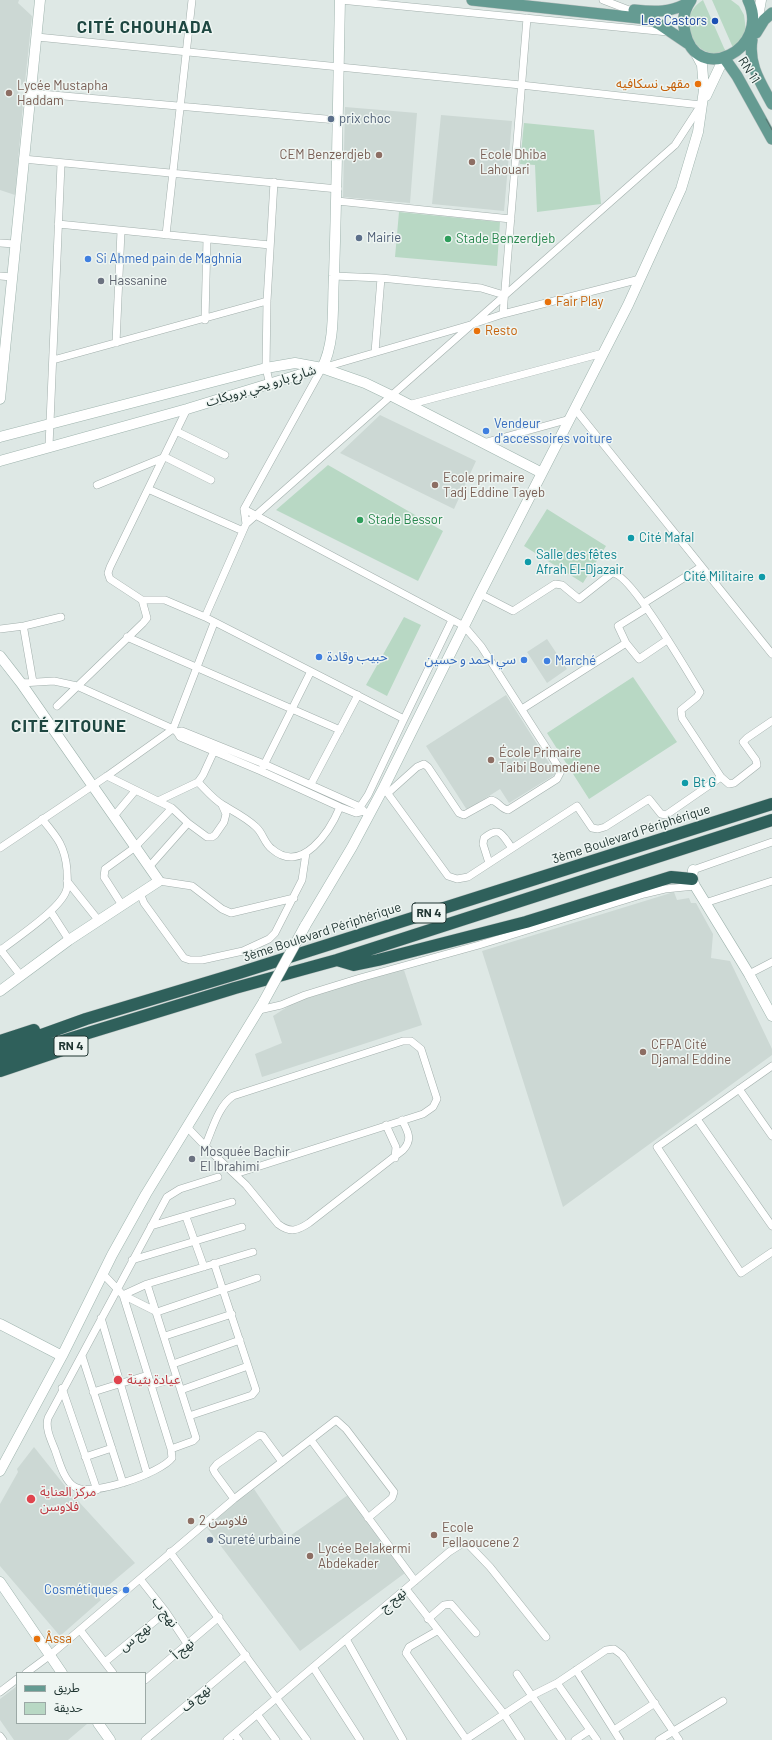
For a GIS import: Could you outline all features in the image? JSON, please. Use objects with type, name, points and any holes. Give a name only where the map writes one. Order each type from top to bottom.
[{"type":"highway","name":"3ème Boulevard Périphérique","points":[[0,1050],[86,1019],[239,973],[772,804]]},
{"type":"highway","name":"3ème Boulevard Périphérique","points":[[0,1060],[140,1016],[337,960],[772,820]]},
{"type":"highway","points":[[337,960],[354,965],[429,948],[526,922],[671,877],[693,878]]},
{"type":"highway","name":"3ème Boulevard Périphérique","points":[[0,1070],[76,1045],[113,1030],[140,1016]]},
{"type":"highway","name":"3ème Boulevard Périphérique","points":[[0,1041],[50,1025],[86,1019]]},
{"type":"main road","points":[[0,399],[40,0]]},
{"type":"main road","points":[[340,0],[337,120],[338,188],[332,329],[327,357],[322,368],[392,396],[542,473]]},
{"type":"main road","points":[[472,0],[648,19],[672,33],[706,57],[724,59],[738,55],[764,20],[772,13]]},
{"type":"main road","points":[[536,0],[656,12],[681,8],[690,1]]},
{"type":"main road","name":"RN 11","points":[[748,0],[756,16],[750,51],[751,62],[772,104]]},
{"type":"main road","points":[[754,34],[761,0]]},
{"type":"main road","points":[[0,1471],[62,1356],[103,1274],[146,1194],[259,1010],[305,926],[362,812],[386,790],[464,626],[628,305],[681,189],[698,132],[704,79],[702,65],[685,35],[683,24],[684,12],[690,1]]},
{"type":"main road","points":[[701,105],[724,59]]},
{"type":"main road","name":"RN 11","points":[[724,59],[743,86],[772,139]]},
{"type":"main road","name":"شارع بارو يحي برويكات","points":[[0,437],[266,368],[295,363],[322,368]]},
{"type":"main road","name":"شارع بارو يحي برويكات","points":[[0,461],[49,446],[188,409],[322,368]]},
{"type":"main road","points":[[0,656],[21,683],[114,816],[134,848],[159,881],[69,940],[0,991]]},
{"type":"main road","points":[[693,878],[705,903],[749,974],[772,1016]]},
{"type":"main road","points":[[0,1324],[62,1356]]},
{"type":"main road","points":[[0,1582],[61,1672]]},
{"type":"main road","points":[[99,1724],[110,1740]]},
{"type":"street","points":[[166,235],[192,0]]},
{"type":"street","points":[[340,0],[672,33]]},
{"type":"street","points":[[603,0],[629,10]]},
{"type":"street","points":[[503,314],[526,18]]},
{"type":"street","points":[[37,37],[521,85],[701,105],[675,145],[470,325],[245,527],[205,617]]},
{"type":"street","points":[[30,93],[337,120]]},
{"type":"street","points":[[23,159],[61,164],[338,188]]},
{"type":"street","points":[[49,446],[61,164]]},
{"type":"street","points":[[270,385],[266,368],[267,301],[274,182]]},
{"type":"street","points":[[337,201],[511,219]]},
{"type":"street","points":[[58,224],[270,244]]},
{"type":"street","points":[[116,343],[121,231]]},
{"type":"street","points":[[205,320],[207,238]]},
{"type":"street","points":[[0,243],[15,244]]},
{"type":"street","points":[[0,276],[12,277]]},
{"type":"street","points":[[334,276],[381,278],[481,288],[504,295]]},
{"type":"street","points":[[375,352],[381,278]]},
{"type":"street","points":[[245,527],[244,509],[322,368],[503,314],[640,279]]},
{"type":"street","points":[[53,360],[205,320],[267,301]]},
{"type":"street","points":[[408,405],[603,353]]},
{"type":"street","points":[[188,409],[108,574],[110,579],[142,600],[165,600],[205,617],[310,673],[358,694],[404,719]]},
{"type":"street","points":[[576,409],[772,654]]},
{"type":"street","points":[[483,443],[571,419]]},
{"type":"street","points":[[178,432],[225,455]]},
{"type":"street","points":[[97,485],[165,457],[211,480]]},
{"type":"street","points":[[148,489],[245,527]]},
{"type":"street","points":[[244,509],[256,517],[464,626],[481,646],[561,771],[557,779],[511,808],[506,810],[495,800],[491,800],[464,815],[459,813],[428,767],[424,764],[417,766],[386,790],[448,876],[457,880],[468,877],[576,806],[592,828],[598,829],[605,827],[649,799],[660,814],[666,814],[721,777]]},
{"type":"street","points":[[667,640],[641,659],[637,658],[617,628],[701,567]]},
{"type":"street","points":[[480,594],[514,611],[555,584],[562,585],[579,599],[612,573],[615,573],[646,606],[700,692],[697,697],[681,710],[682,718],[721,777],[729,784],[734,783],[753,770],[757,765],[756,760],[743,742],[772,721]]},
{"type":"street","points":[[57,706],[147,618],[142,600]]},
{"type":"street","points":[[0,629],[24,626],[61,616]]},
{"type":"street","points":[[362,812],[368,795],[452,620]]},
{"type":"street","points":[[1,844],[42,820],[175,730],[214,623]]},
{"type":"street","points":[[24,630],[33,682]]},
{"type":"street","points":[[127,637],[196,669],[340,730]]},
{"type":"street","points":[[522,709],[626,643]]},
{"type":"street","points":[[263,768],[310,673]]},
{"type":"street","points":[[21,683],[54,681],[77,686],[263,768],[340,807],[362,812]]},
{"type":"street","points":[[311,784],[358,694]]},
{"type":"street","points":[[175,730],[180,737],[214,751],[311,784],[362,812]]},
{"type":"street","points":[[160,800],[198,782],[203,775],[214,751]]},
{"type":"street","points":[[107,776],[136,791],[160,800],[207,837],[212,837],[220,830],[224,822],[226,814],[222,805]]},
{"type":"street","points":[[198,782],[222,805],[256,827],[273,850],[285,857],[292,857],[306,853],[330,829],[340,807]]},
{"type":"street","points":[[114,816],[136,791]]},
{"type":"street","points":[[122,905],[107,883],[103,873],[105,869],[134,848],[172,808]]},
{"type":"street","points":[[20,976],[0,949],[50,912],[67,890],[66,858],[58,838],[42,820]]},
{"type":"street","points":[[149,867],[188,823]]},
{"type":"street","points":[[489,863],[483,844],[484,838],[491,832],[496,831],[502,834],[512,848]]},
{"type":"street","points":[[259,1010],[281,1005],[305,995],[360,978],[480,945],[644,894],[665,889],[772,842]]},
{"type":"street","points":[[140,893],[144,903],[184,958],[190,960],[202,960],[243,951],[262,943],[275,933],[302,880],[306,853]]},
{"type":"street","points":[[67,880],[99,920]]},
{"type":"street","points":[[159,881],[192,886],[222,909],[231,912],[294,898]]},
{"type":"street","points":[[705,903],[772,881]]},
{"type":"street","points":[[50,912],[69,940]]},
{"type":"street","points":[[749,974],[772,962]]},
{"type":"street","points":[[205,1146],[226,1101],[233,1096],[403,1041],[411,1041],[421,1049],[437,1099],[433,1107],[424,1114],[236,1174]]},
{"type":"street","points":[[772,1066],[657,1147],[741,1273],[772,1252]]},
{"type":"street","points":[[739,1089],[772,1136]]},
{"type":"street","points":[[697,1119],[772,1226]]},
{"type":"street","points":[[187,1127],[205,1146],[236,1174],[278,1224],[292,1231],[298,1230],[309,1223],[395,1158],[407,1145],[410,1139],[402,1120]]},
{"type":"street","points":[[386,1125],[396,1146],[395,1158]]},
{"type":"street","points":[[120,1292],[148,1375],[172,1454],[170,1461],[146,1474],[123,1483],[97,1490],[80,1490],[70,1484],[49,1436],[47,1422],[62,1388],[82,1356],[101,1318],[120,1292],[132,1260],[165,1201],[172,1193],[218,1177]]},
{"type":"street","points":[[151,1226],[186,1217],[232,1202]]},
{"type":"street","points":[[186,1217],[204,1267]]},
{"type":"street","points":[[132,1260],[242,1227]]},
{"type":"street","points":[[120,1292],[253,1252]]},
{"type":"street","points":[[189,1416],[253,1394],[256,1390],[232,1314],[214,1264]]},
{"type":"street","points":[[103,1274],[120,1292],[157,1312],[257,1278]]},
{"type":"street","points":[[147,1284],[165,1336],[196,1439],[171,1449]]},
{"type":"street","points":[[165,1336],[232,1314]]},
{"type":"street","points":[[101,1318],[146,1474]]},
{"type":"street","points":[[173,1364],[240,1340]]},
{"type":"street","points":[[82,1356],[123,1483]]},
{"type":"street","points":[[181,1390],[248,1366]]},
{"type":"street","points":[[93,1392],[148,1375]]},
{"type":"street","points":[[151,1385],[177,1378]]},
{"type":"street","points":[[62,1388],[97,1490]]},
{"type":"street","points":[[27,1672],[49,1656],[234,1499],[334,1421],[338,1420],[392,1490],[394,1495],[368,1518]]},
{"type":"street","points":[[234,1499],[215,1473],[213,1468],[217,1464],[259,1435],[263,1436],[282,1462]]},
{"type":"street","points":[[311,1440],[415,1581]]},
{"type":"street","points":[[85,1457],[112,1448]]},
{"type":"street","name":"نهج ج","points":[[227,1740],[453,1549],[463,1543],[468,1544],[490,1567],[546,1637]]},
{"type":"street","points":[[170,1552],[219,1617],[307,1740]]},
{"type":"street","name":"نهج ب","points":[[140,1579],[166,1612],[188,1645]]},
{"type":"street","points":[[406,1590],[504,1714],[521,1740]]},
{"type":"street","points":[[428,1619],[444,1605],[451,1604],[476,1633]]},
{"type":"street","name":"نهج س","points":[[105,1662],[166,1612]]},
{"type":"street","name":"نهج أ","points":[[146,1679],[188,1645],[219,1617]]},
{"type":"street","points":[[80,1630],[112,1672]]},
{"type":"street","points":[[437,1630],[409,1647],[406,1653],[465,1740],[532,1695],[557,1683],[606,1650],[614,1649],[622,1655],[679,1740]]},
{"type":"street","points":[[346,1639],[403,1740]]},
{"type":"street","name":"نهج ف","points":[[146,1740],[246,1655]]},
{"type":"street","points":[[313,1667],[360,1740]]},
{"type":"street","points":[[576,1670],[620,1740]]},
{"type":"street","points":[[517,1674],[562,1740]]},
{"type":"street","points":[[0,1692],[16,1681]]},
{"type":"street","points":[[557,1683],[597,1740]]},
{"type":"street","points":[[659,1740],[723,1701]]},
{"type":"street","points":[[614,1730],[655,1703]]},
{"type":"street","points":[[257,1714],[276,1740]]},
{"type":"street","points":[[575,1740],[590,1730]]},
{"type":"street","points":[[234,1734],[239,1740]]},
{"type":"street","points":[[0,1736],[3,1740]]},
{"type":"shaded area","name":"Lycée Mustapha Haddam","points":[[0,0],[19,0],[18,3],[32,16],[25,82],[19,87],[18,99],[23,104],[15,195],[0,190]]},
{"type":"shaded area","name":"CEM Benzerdjeb","points":[[345,107],[417,113],[410,203],[343,197]]},
{"type":"shaded area","name":"Ecole Dhiba Lahouari","points":[[441,115],[512,121],[504,211],[432,204]]},
{"type":"shaded area","name":"Ecole primaire Tadj Eddine Tayeb","points":[[380,415],[476,461],[454,509],[340,453]]},
{"type":"shaded area","name":"Marché","points":[[547,639],[567,669],[547,683],[527,652]]},
{"type":"shaded area","name":"École Primaire Taibi Boumediene","points":[[506,695],[556,774],[509,803],[500,789],[467,810],[426,746]]},
{"type":"shaded area","name":"CFPA Cité Djamal Eddine","points":[[674,892],[677,900],[689,898],[691,903],[696,903],[713,934],[711,958],[730,961],[772,1049],[772,1055],[563,1207],[482,951]]},
{"type":"shaded area","points":[[403,967],[422,1025],[262,1077],[255,1054],[282,1043],[273,1016],[295,1002]]},
{"type":"shaded area","points":[[34,1447],[69,1491],[135,1563],[97,1595],[101,1600],[60,1636],[0,1566],[0,1504],[18,1472],[17,1469]]},
{"type":"shaded area","name":"Lycée Belakermi Abdekader","points":[[254,1489],[287,1538],[348,1495],[405,1573],[300,1651],[205,1525]]},
{"type":"shaded area","points":[[16,1687],[16,1724],[87,1724],[68,1740],[14,1740],[0,1720],[0,1699]]},
{"type":"green space","points":[[703,0],[727,53],[715,54],[705,51],[697,45],[691,37],[688,27],[689,17],[694,8]]},
{"type":"green space","points":[[712,0],[731,0],[739,6],[744,15],[746,31],[734,50]]},
{"type":"green space","points":[[524,123],[594,130],[601,204],[537,212],[535,165],[520,164]]},
{"type":"green space","name":"Stade Benzerdjeb","points":[[399,212],[500,222],[497,266],[395,257]]},
{"type":"green space","name":"Stade Bessor","points":[[328,465],[443,531],[418,581],[276,510]]},
{"type":"green space","points":[[547,509],[606,546],[583,583],[524,546]]},
{"type":"green space","points":[[404,617],[421,625],[387,696],[366,685]]},
{"type":"green space","points":[[633,677],[677,742],[589,799],[547,733]]},
{"type":"tram line","points":[[766,119],[772,130]]},
{"type":"place","name":"Les Castors","points":[[715,21]]},
{"type":"place","name":"مقهى نسكافيه","points":[[698,84]]},
{"type":"place","name":"Lycée Mustapha Haddam","points":[[9,93]]},
{"type":"place","name":"prix choc","points":[[331,119]]},
{"type":"place","name":"CEM Benzerdjeb","points":[[379,155]]},
{"type":"place","name":"Ecole Dhiba Lahouari","points":[[472,162]]},
{"type":"place","name":"Mairie","points":[[359,238]]},
{"type":"place","name":"Stade Benzerdjeb","points":[[448,239]]},
{"type":"place","name":"Si Ahmed pain de Maghnia","points":[[88,259]]},
{"type":"place","name":"Hassanine","points":[[101,281]]},
{"type":"place","name":"Fair Play","points":[[548,302]]},
{"type":"place","name":"Resto","points":[[477,331]]},
{"type":"place","name":"Vendeur d'accessoires voiture","points":[[486,431]]},
{"type":"place","name":"Ecole primaire Tadj Eddine Tayeb","points":[[435,485]]},
{"type":"place","name":"Stade Bessor","points":[[360,520]]},
{"type":"place","name":"Cité Mafal","points":[[631,538]]},
{"type":"place","name":"Salle des fêtes Afrah El-Djazair","points":[[528,562]]},
{"type":"place","name":"Cité Militaire","points":[[762,577]]},
{"type":"place","name":"حبيب وقادة","points":[[319,657]]},
{"type":"place","name":"سي احمد و حسين","points":[[524,660]]},
{"type":"place","name":"Marché","points":[[547,661]]},
{"type":"place","name":"École Primaire Taibi Boumediene","points":[[491,760]]},
{"type":"place","name":"Bt G","points":[[685,783]]},
{"type":"place","name":"CFPA Cité Djamal Eddine","points":[[643,1052]]},
{"type":"place","name":"Mosquée Bachir El Ibrahimi","points":[[192,1159]]},
{"type":"place","name":"عيادة بثينة","points":[[118,1380]]},
{"type":"place","name":"مركز العناية فلاوسن","points":[[31,1499]]},
{"type":"place","name":"فلاوسن 2","points":[[191,1521]]},
{"type":"place","name":"Ecole Fellaoucene 2","points":[[434,1535]]},
{"type":"place","name":"Sureté urbaine","points":[[210,1540]]},
{"type":"place","name":"Lycée Belakermi Abdekader","points":[[310,1556]]},
{"type":"place","name":"Cosmétiques","points":[[126,1590]]},
{"type":"place","name":"Âssa","points":[[37,1639]]},
{"type":"district","name":"CITÉ CHOUHADA","points":[[145,27]]},
{"type":"district","name":"CITÉ ZITOUNE","points":[[69,726]]}]
